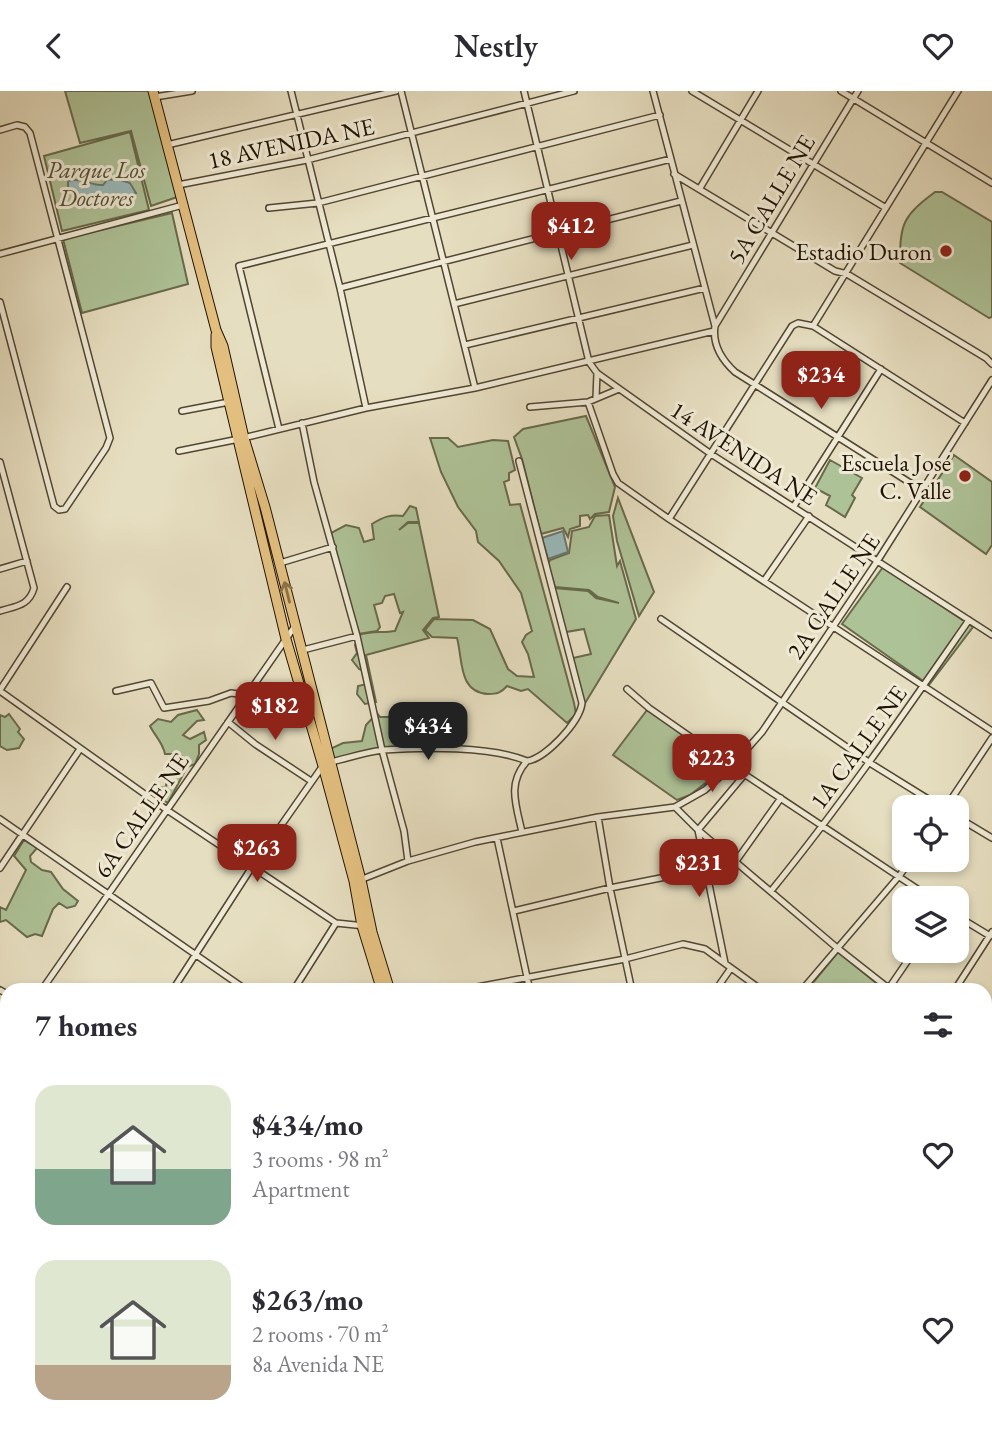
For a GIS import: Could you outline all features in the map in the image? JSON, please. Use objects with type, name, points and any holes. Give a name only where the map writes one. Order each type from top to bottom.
[{"type":"main road","points":[[154,94],[216,330],[223,346],[286,639],[326,764],[380,983]]},
{"type":"main road","points":[[216,330],[216,347],[229,402],[280,563],[303,650],[326,764]]},
{"type":"main road","points":[[367,926],[387,983]]},
{"type":"street","points":[[154,94],[192,91]]},
{"type":"street","points":[[291,91],[340,288],[366,408]]},
{"type":"street","points":[[167,145],[396,91]]},
{"type":"street","points":[[401,91],[475,388]]},
{"type":"street","points":[[524,91],[589,362]]},
{"type":"street","name":"18 AVENIDA NE","points":[[178,185],[307,160],[574,91]]},
{"type":"street","points":[[653,91],[705,288],[718,351],[724,362],[755,385],[923,491]]},
{"type":"street","points":[[692,91],[886,208]]},
{"type":"street","points":[[700,188],[758,91]]},
{"type":"street","points":[[841,91],[989,181],[992,173]]},
{"type":"street","name":"5A CALLE NE","points":[[715,329],[858,91]]},
{"type":"street","points":[[813,326],[958,91]]},
{"type":"street","points":[[269,208],[318,203],[660,115]]},
{"type":"street","points":[[0,129],[17,125],[25,127],[30,133],[110,438],[65,509],[59,510],[54,506],[0,302]]},
{"type":"street","points":[[279,429],[239,266],[671,159]]},
{"type":"street","points":[[674,174],[835,271],[847,274],[992,364]]},
{"type":"street","points":[[340,288],[681,201]]},
{"type":"street","points":[[0,254],[183,205]]},
{"type":"street","points":[[454,304],[693,245]]},
{"type":"street","points":[[465,345],[705,288]]},
{"type":"street","points":[[669,519],[792,326],[798,323],[813,326],[965,423]]},
{"type":"street","points":[[179,451],[366,408],[475,388],[715,329]]},
{"type":"street","name":"14 AVENIDA NE","points":[[589,362],[597,373],[711,454],[992,635]]},
{"type":"street","points":[[794,506],[881,369]]},
{"type":"street","points":[[596,398],[597,373]]},
{"type":"street","name":"2A CALLE NE","points":[[675,807],[705,790],[732,766],[762,732],[878,560],[992,380]]},
{"type":"street","points":[[530,407],[588,401],[619,389]]},
{"type":"street","points":[[588,401],[618,483],[992,731]]},
{"type":"street","points":[[182,411],[229,402]]},
{"type":"street","points":[[302,423],[314,482],[357,636],[382,751],[404,831],[408,861]]},
{"type":"street","points":[[177,983],[252,867],[311,781],[326,764],[382,751],[445,749],[510,754],[527,761],[536,760],[578,717],[582,703],[519,461]]},
{"type":"street","points":[[0,462],[34,588],[32,596],[24,604],[0,611]]},
{"type":"street","points":[[764,581],[809,516]]},
{"type":"street","points":[[280,563],[333,547]]},
{"type":"street","points":[[0,569],[27,562]]},
{"type":"street","points":[[67,587],[0,691],[167,810],[335,923],[367,926]]},
{"type":"street","points":[[661,619],[870,764],[923,795]]},
{"type":"street","name":"1A CALLE NE","points":[[771,891],[870,764],[969,620]]},
{"type":"street","name":"6A CALLE NE","points":[[47,983],[295,626]]},
{"type":"street","points":[[303,650],[357,636]]},
{"type":"street","points":[[116,691],[151,683],[164,708],[209,701],[231,693],[246,695]]},
{"type":"street","points":[[626,689],[732,766],[915,886]]},
{"type":"street","points":[[228,722],[255,744],[311,781]]},
{"type":"street","points":[[952,795],[992,738]]},
{"type":"street","points":[[0,868],[80,749]]},
{"type":"street","points":[[522,832],[513,793],[516,777],[527,761]]},
{"type":"street","points":[[698,830],[745,774]]},
{"type":"street","points":[[736,861],[780,798]]},
{"type":"street","points":[[357,881],[408,861],[522,832],[598,817],[675,807],[698,830],[882,983]]},
{"type":"street","points":[[598,817],[630,983]]},
{"type":"street","points":[[0,819],[237,983]]},
{"type":"street","points":[[969,824],[992,838]]},
{"type":"street","points":[[698,830],[725,963]]},
{"type":"street","points":[[497,838],[528,983]]},
{"type":"street","points":[[514,911],[706,869]]},
{"type":"street","points":[[807,983],[902,872]]},
{"type":"street","points":[[298,983],[335,923]]},
{"type":"street","points":[[959,983],[991,935],[969,923]]},
{"type":"street","points":[[496,983],[625,959],[683,944],[705,949],[752,983]]},
{"type":"street","points":[[894,983],[907,963]]},
{"type":"street","points":[[721,983],[731,968]]},
{"type":"green space","points":[[65,91],[156,91],[183,195],[151,206],[131,131],[80,143]]},
{"type":"green space","name":"Parque Los Doctores","points":[[130,132],[149,210],[62,231],[44,156]]},
{"type":"green space","name":"Estadio Duron","points":[[935,192],[942,192],[992,222],[992,317],[989,318],[900,263],[901,238],[906,221],[916,208]]},
{"type":"green space","points":[[172,213],[188,284],[82,313],[63,239]]},
{"type":"green space","points":[[586,416],[615,487],[609,512],[595,514],[590,519],[588,515],[580,516],[580,526],[570,529],[568,537],[563,528],[541,534],[514,437],[523,429]]},
{"type":"green space","points":[[430,438],[448,438],[458,447],[493,440],[508,441],[515,470],[509,473],[509,480],[504,482],[510,505],[520,504],[574,703],[576,714],[567,723],[528,689],[521,691],[507,686],[499,693],[478,692],[467,681],[457,638],[432,637],[425,630],[434,619],[473,620],[490,629],[508,669],[517,676],[534,677],[522,642],[532,631],[521,593],[499,561],[478,542],[476,531],[458,507],[441,472]]},
{"type":"green space","points":[[954,455],[992,482],[992,545],[986,554],[920,507]]},
{"type":"green space","points":[[830,460],[862,478],[852,495],[855,498],[845,517],[826,505],[830,496],[815,488]]},
{"type":"green space","points":[[618,498],[654,592],[639,616],[617,541],[613,516]]},
{"type":"green space","points":[[410,506],[416,508],[419,522],[408,522],[399,530],[408,523],[419,523],[439,617],[433,618],[423,630],[429,638],[366,655],[376,702],[365,704],[357,694],[358,686],[367,684],[364,671],[352,660],[357,653],[355,645],[359,635],[395,631],[403,612],[400,613],[394,594],[385,596],[382,603],[374,605],[380,627],[377,631],[358,634],[331,533],[346,525],[359,528],[364,542],[374,539],[372,524],[387,517],[403,516]]},
{"type":"green space","points":[[609,515],[617,566],[620,561],[636,619],[584,705],[573,658],[591,654],[584,629],[566,632],[554,588],[588,591],[596,598],[619,603],[598,597],[589,590],[555,587],[548,564],[550,560],[569,553],[572,531],[589,527],[595,516]]},
{"type":"green space","points":[[883,567],[973,627],[929,685],[842,624]]},
{"type":"green space","points":[[197,710],[204,720],[197,721],[183,735],[190,739],[204,732],[206,740],[199,745],[195,764],[187,767],[168,803],[155,795],[156,786],[165,788],[169,776],[179,769],[182,756],[165,754],[150,726],[158,719],[171,722],[178,715]]},
{"type":"green space","points":[[647,710],[730,764],[690,795],[677,800],[613,755]]},
{"type":"green space","points":[[414,712],[424,731],[419,747],[331,759],[330,749],[343,743],[362,741],[366,725],[377,713],[380,717],[399,717]]},
{"type":"green space","points":[[9,714],[24,739],[19,748],[7,750],[0,746],[0,715],[5,717]]},
{"type":"green space","points":[[24,840],[37,848],[30,856],[31,862],[42,870],[51,872],[63,889],[78,901],[75,906],[67,908],[59,903],[53,909],[42,936],[35,934],[27,937],[6,920],[0,922],[0,907],[6,910],[26,870],[14,856]]},
{"type":"green space","points":[[838,952],[876,983],[813,983]]},
{"type":"water","points":[[118,179],[130,183],[136,193],[97,200],[85,205],[68,187],[68,181],[73,180],[103,185],[107,180]]},
{"type":"water","points":[[563,531],[568,552],[548,559],[542,538]]},
{"type":"place","name":"Estadio Duron","points":[[946,251]]},
{"type":"place","name":"Escuela José C. Valle","points":[[965,476]]}]
